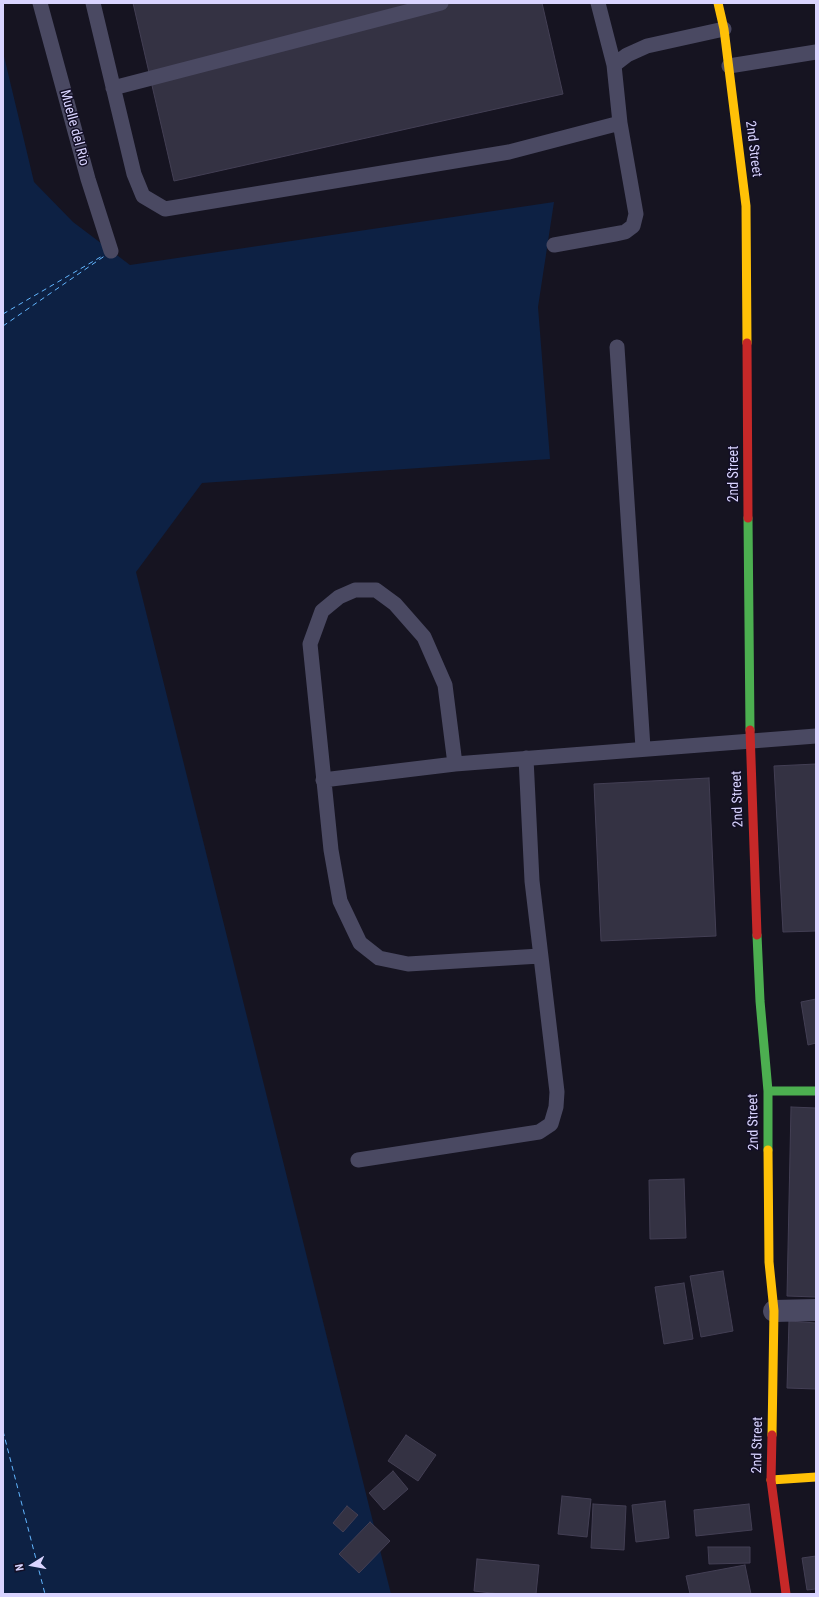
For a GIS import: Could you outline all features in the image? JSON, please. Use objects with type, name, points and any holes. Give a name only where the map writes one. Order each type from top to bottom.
[{"type":"street","name":"2nd Street","points":[[718,3],[724,29],[746,206],[750,740],[760,1002],[768,1091],[769,1262],[774,1311],[771,1480],[786,1594]]},
{"type":"street","points":[[768,1091],[816,1091]]},
{"type":"street","points":[[774,1311],[816,1310]]},
{"type":"street","points":[[771,1480],[816,1477]]},
{"type":"lane","name":"Muelle del Rio","points":[[40,3],[88,179],[111,251]]},
{"type":"lane","points":[[93,3],[134,174],[143,196],[165,210],[509,152],[620,123]]},
{"type":"lane","points":[[113,88],[441,3]]},
{"type":"lane","points":[[554,245],[625,232],[634,226],[636,214],[620,123],[614,65],[598,3]]},
{"type":"lane","points":[[614,65],[627,55],[647,46],[724,29]]},
{"type":"lane","points":[[728,66],[816,52]]},
{"type":"lane","points":[[617,346],[643,748]]},
{"type":"lane","points":[[454,764],[445,685],[424,637],[395,604],[376,590],[355,590],[339,597],[322,611],[310,644],[331,850],[340,900],[360,943],[379,958],[408,964],[540,956]]},
{"type":"lane","points":[[323,780],[454,764],[643,748],[816,736]]},
{"type":"lane","points":[[358,1160],[539,1132],[552,1124],[556,1107],[556,1092],[532,881],[526,758]]},
{"type":"water","points":[[3,52],[34,182],[73,222],[130,265],[554,202],[538,307],[550,459],[202,483],[136,572],[391,1594],[3,1594]]},
{"type":"building","points":[[133,3],[542,3],[563,94],[174,181]]},
{"type":"building","points":[[816,764],[816,931],[783,932],[774,766]]},
{"type":"building","points":[[709,778],[716,936],[601,941],[594,784]]},
{"type":"building","points":[[816,999],[816,1043],[808,1045],[801,1002]]},
{"type":"building","points":[[791,1107],[816,1108],[816,1297],[787,1296]]},
{"type":"building","points":[[684,1179],[686,1238],[650,1239],[649,1180]]},
{"type":"building","points":[[723,1271],[733,1331],[701,1337],[690,1276]]},
{"type":"building","points":[[684,1283],[693,1339],[664,1344],[655,1287]]},
{"type":"building","points":[[789,1321],[816,1323],[816,1389],[787,1388]]},
{"type":"building","points":[[406,1435],[436,1455],[418,1481],[388,1461]]},
{"type":"building","points":[[393,1471],[408,1489],[384,1510],[369,1493]]},
{"type":"building","points":[[562,1496],[591,1499],[587,1537],[558,1534]]},
{"type":"building","points":[[665,1501],[669,1538],[636,1542],[632,1505]]},
{"type":"building","points":[[593,1504],[626,1506],[624,1550],[591,1548]]},
{"type":"building","points":[[749,1504],[752,1530],[696,1536],[694,1510]]},
{"type":"building","points":[[347,1506],[358,1515],[343,1532],[333,1523]]},
{"type":"building","points":[[370,1522],[390,1541],[359,1573],[339,1554]]},
{"type":"building","points":[[708,1547],[750,1547],[750,1563],[709,1564]]},
{"type":"building","points":[[816,1556],[816,1589],[807,1590],[802,1558]]},
{"type":"building","points":[[477,1559],[539,1565],[536,1594],[500,1594],[474,1591]]},
{"type":"building","points":[[745,1565],[751,1594],[690,1594],[686,1576]]},
{"type":"ferry route","points":[[3,314],[104,255]]},
{"type":"ferry route","points":[[3,326],[106,255]]},
{"type":"ferry route","points":[[3,1431],[45,1594]]},
{"type":"traffic: fast","points":[[748,518],[750,730]]},
{"type":"traffic: fast","points":[[757,935],[760,1001],[768,1091],[768,1150]]},
{"type":"traffic: fast","points":[[768,1091],[816,1091]]},
{"type":"traffic: slow","points":[[718,3],[724,29],[746,206],[747,343]]},
{"type":"traffic: slow","points":[[768,1150],[769,1262],[774,1311],[772,1435]]},
{"type":"traffic: slow","points":[[771,1480],[816,1477]]},
{"type":"traffic: jam","points":[[747,343],[748,518]]},
{"type":"traffic: jam","points":[[750,730],[757,935]]},
{"type":"traffic: jam","points":[[772,1435],[771,1480],[786,1594]]}]
